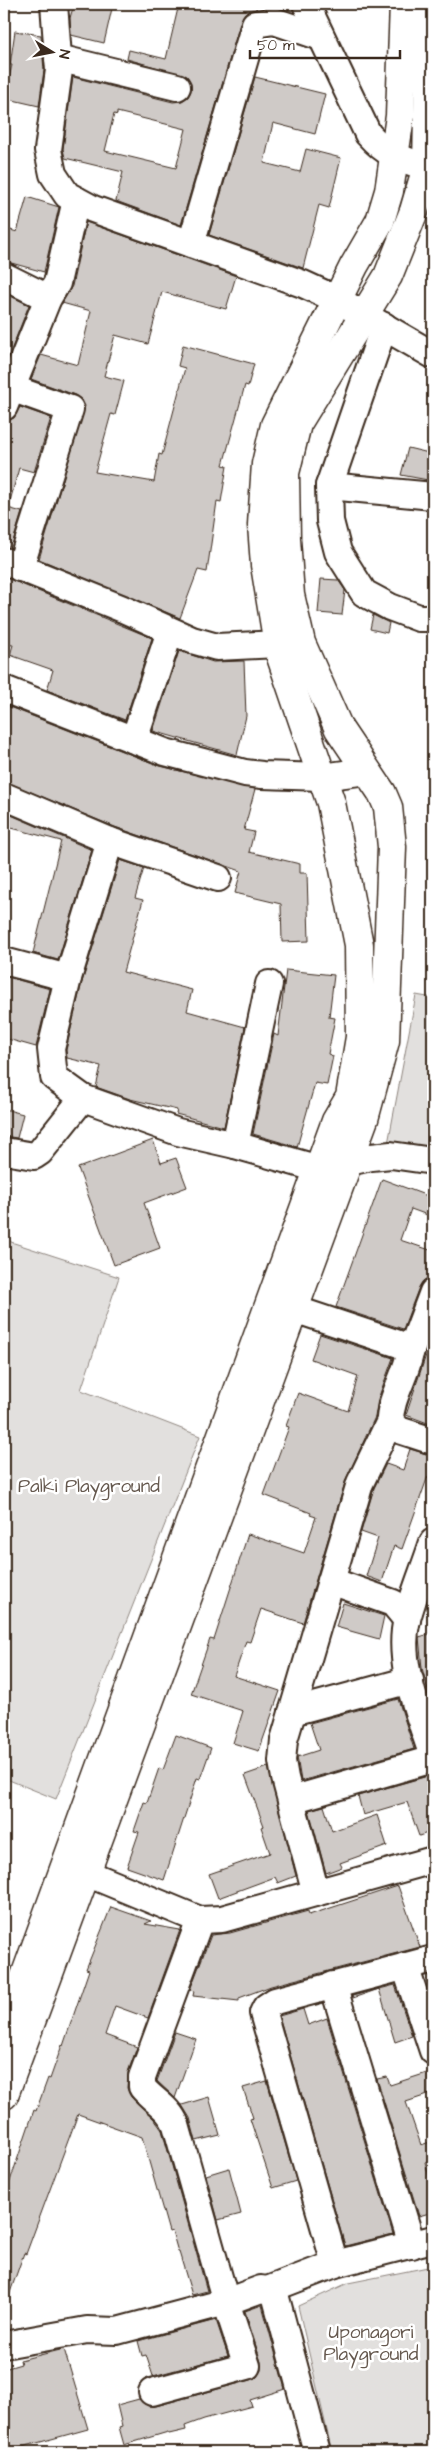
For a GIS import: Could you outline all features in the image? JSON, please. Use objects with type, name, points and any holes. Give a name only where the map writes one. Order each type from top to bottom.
[{"type":"main road","points":[[4,2095],[76,1869],[246,1407],[319,1169],[336,1121],[350,1097],[360,1038],[360,946],[331,803],[278,644],[268,593],[262,525],[266,464],[275,425],[354,266],[380,222],[389,191],[400,116],[404,4]]},
{"type":"main road","points":[[246,1407],[294,1309],[377,1077],[385,1041],[388,1000],[392,847],[388,807],[339,729],[301,643],[290,594],[285,473],[297,424],[374,320],[427,167],[430,4]]},
{"type":"main road","points":[[4,2034],[76,1869]]},
{"type":"street","points":[[54,4],[59,70],[48,150],[53,174],[67,195],[93,209],[303,284],[338,300],[433,355]]},
{"type":"street","points":[[306,4],[368,134],[381,148],[394,157],[427,167]]},
{"type":"street","points":[[191,244],[255,24],[274,21],[321,37]]},
{"type":"street","points":[[58,58],[178,87]]},
{"type":"street","points":[[76,200],[56,283],[48,298],[8,397],[70,409],[12,565],[123,609],[170,632],[218,647],[278,644]]},
{"type":"street","points":[[4,276],[48,298]]},
{"type":"street","points":[[374,320],[329,486],[330,521],[338,552],[364,593],[390,607],[412,615],[433,618]]},
{"type":"street","points":[[329,486],[433,496]]},
{"type":"street","points":[[134,740],[170,632]]},
{"type":"street","points":[[4,689],[166,752],[245,773],[322,777],[367,771]]},
{"type":"street","points":[[4,796],[110,841],[218,878]]},
{"type":"street","points":[[110,841],[68,978],[51,1049],[54,1077],[83,1098],[178,1132],[235,1145],[319,1169],[391,1155],[433,1161]]},
{"type":"street","points":[[4,961],[68,978]]},
{"type":"street","points":[[235,1145],[269,984]]},
{"type":"street","points":[[4,1152],[34,1156],[40,1152],[83,1098]]},
{"type":"street","points":[[316,1893],[282,1761],[284,1740],[360,1483],[390,1421],[390,1411],[433,1292]]},
{"type":"street","points":[[294,1309],[402,1345],[410,1353]]},
{"type":"street","points":[[390,1421],[399,1430],[433,1441]]},
{"type":"street","points":[[291,1800],[433,1758],[410,1680],[404,1640],[407,1620],[427,1578],[433,1542]]},
{"type":"street","points":[[331,1582],[393,1603],[407,1620]]},
{"type":"street","points":[[292,1712],[410,1680]]},
{"type":"street","points":[[76,1869],[200,1920],[222,1919],[433,1860]]},
{"type":"street","points":[[152,2392],[247,2366],[226,2302],[172,2114],[142,2087],[142,2077],[200,1920]]},
{"type":"street","points":[[336,2264],[263,2013],[266,2007],[275,2001],[433,1959]]},
{"type":"street","points":[[405,1966],[433,2051]]},
{"type":"street","points":[[4,2345],[87,2330],[117,2331],[226,2302],[261,2289],[270,2290],[336,2264],[422,2242],[333,1985]]},
{"type":"street","points":[[270,2290],[274,2292],[276,2298],[316,2452]]},
{"type":"green space","points":[[416,995],[433,998],[433,1154],[387,1149]]},
{"type":"green space","name":"Palki Playground","points":[[4,1234],[11,1242],[119,1277],[81,1390],[200,1436],[56,1799],[4,1778]]},
{"type":"green space","name":"Uponagori Playground","points":[[433,2266],[433,2452],[332,2452],[298,2306],[348,2283]]},
{"type":"building","points":[[74,4],[113,4],[104,43],[71,35],[70,18]]},
{"type":"building","points":[[179,4],[258,4],[256,9],[246,12],[241,20],[181,225],[116,201],[123,172],[65,158],[63,149],[73,77],[173,102],[182,101],[188,97],[191,91],[191,83],[187,76],[127,59],[129,50],[166,59]],"holes":[[[117,112],[186,129],[176,168],[105,151],[114,114],[117,115]]]},
{"type":"building","points":[[15,31],[41,35],[44,70],[39,106],[4,98],[12,65],[10,65]]},
{"type":"building","points":[[255,77],[325,94],[315,134],[273,123],[264,163],[300,172],[306,149],[341,158],[329,208],[319,205],[303,268],[209,235]]},
{"type":"building","points":[[27,197],[59,207],[44,272],[4,261],[4,228],[17,232]]},
{"type":"building","points":[[86,222],[236,276],[226,309],[162,292],[148,344],[115,335],[104,376],[124,381],[115,415],[111,414],[95,472],[154,482],[159,454],[162,455],[185,368],[178,366],[183,345],[254,364],[248,386],[245,385],[223,465],[227,466],[221,502],[217,501],[207,572],[198,570],[180,618],[39,559],[85,406],[82,400],[75,395],[31,379],[41,355],[78,365],[91,311],[62,303],[72,286]]},
{"type":"building","points":[[4,293],[29,305],[4,368]]},
{"type":"building","points":[[20,407],[51,418],[34,472],[19,468],[9,505],[4,504],[4,422],[14,418]]},
{"type":"building","points":[[408,448],[433,454],[428,480],[401,475]]},
{"type":"building","points":[[4,507],[22,512],[11,548],[4,546]]},
{"type":"building","points":[[4,577],[152,638],[125,720],[47,690],[53,670],[10,655],[13,645],[4,644]]},
{"type":"building","points":[[321,579],[338,580],[345,590],[342,615],[318,613]]},
{"type":"building","points":[[373,615],[389,623],[387,633],[370,629]]},
{"type":"building","points":[[179,651],[213,662],[244,661],[246,716],[237,755],[153,731]]},
{"type":"building","points":[[4,705],[160,766],[255,789],[244,830],[254,832],[249,852],[300,864],[300,873],[307,873],[309,941],[282,942],[281,904],[235,893],[241,871],[115,827],[4,781]]},
{"type":"building","points":[[4,812],[92,850],[58,960],[33,953],[61,841],[4,826]]},
{"type":"building","points":[[120,860],[144,868],[135,898],[143,900],[123,972],[192,990],[187,1011],[245,1027],[224,1127],[176,1114],[177,1110],[130,1099],[96,1087],[101,1066],[67,1058],[66,1050],[82,982]]},
{"type":"building","points":[[286,970],[334,975],[329,1017],[335,1018],[328,1054],[333,1056],[327,1085],[315,1083],[297,1147],[253,1134],[274,1034],[278,1036]]},
{"type":"building","points":[[4,976],[50,989],[36,1047],[4,1038]]},
{"type":"building","points":[[4,1109],[23,1114],[17,1138],[4,1136]]},
{"type":"building","points":[[153,1140],[161,1163],[176,1158],[187,1187],[144,1203],[160,1248],[114,1265],[78,1168]]},
{"type":"building","points":[[382,1179],[433,1198],[433,1217],[411,1209],[400,1240],[433,1251],[431,1277],[424,1280],[419,1287],[403,1329],[336,1307]]},
{"type":"building","points":[[320,1334],[393,1358],[378,1399],[375,1417],[346,1479],[303,1623],[261,1609],[250,1642],[246,1641],[234,1676],[280,1691],[259,1751],[233,1743],[243,1711],[191,1694],[210,1639],[214,1640],[248,1534],[304,1553],[316,1517],[310,1515],[311,1513],[264,1495],[289,1427],[286,1426],[298,1393],[348,1411],[358,1376],[311,1359]]},
{"type":"building","points":[[433,1334],[433,1425],[406,1415]]},
{"type":"building","points":[[410,1449],[433,1456],[433,1478],[428,1476],[402,1549],[394,1546],[382,1582],[366,1576],[378,1538],[361,1532],[374,1488],[386,1464],[403,1470]]},
{"type":"building","points":[[343,1603],[384,1616],[379,1639],[336,1627]]},
{"type":"building","points":[[433,1633],[433,1710],[422,1668],[419,1637]]},
{"type":"building","points":[[398,1699],[414,1749],[301,1781],[297,1757],[319,1750],[310,1723]]},
{"type":"building","points":[[176,1735],[211,1748],[200,1779],[197,1778],[164,1880],[127,1867],[139,1832],[134,1831],[144,1802],[147,1803],[159,1768],[163,1770]]},
{"type":"building","points":[[268,1767],[296,1876],[278,1883],[275,1877],[218,1898],[209,1874],[270,1853],[261,1827],[264,1826],[245,1775]]},
{"type":"building","points":[[428,1776],[433,1790],[433,1795],[429,1797],[433,1810],[433,1831],[419,1836],[407,1802],[363,1815],[358,1796]]},
{"type":"building","points":[[324,1806],[332,1831],[377,1815],[387,1846],[340,1863],[342,1867],[326,1873],[309,1810]]},
{"type":"building","points":[[398,1886],[420,1947],[271,1986],[239,1998],[239,2001],[193,1996],[194,1991],[190,1990],[211,1935],[230,1933],[308,1911],[309,1915]]},
{"type":"building","points":[[111,1907],[151,1921],[145,1924],[180,1930],[148,2018],[115,2006],[105,2035],[137,2047],[128,2072],[127,2088],[131,2097],[154,2119],[162,2130],[207,2291],[192,2295],[172,2231],[169,2232],[142,2137],[78,2114],[26,2254],[24,2253],[6,2304],[4,2304],[4,2199],[34,2110],[36,2111],[48,2078],[50,2079],[63,2046],[89,1970],[86,1969]]},
{"type":"building","points":[[395,1985],[412,2036],[395,2042],[379,1989]]},
{"type":"building","points":[[378,1989],[353,1998],[352,1996]]},
{"type":"building","points":[[303,2009],[308,2025],[327,2018],[393,2234],[345,2246],[279,2016]]},
{"type":"building","points":[[175,2032],[196,2039],[175,2098],[157,2081]]},
{"type":"building","points":[[433,2071],[433,2093],[406,2102],[421,2145],[433,2141],[433,2159],[425,2162],[433,2191],[433,2212],[419,2216],[377,2079],[387,2077],[390,2085]]},
{"type":"building","points":[[267,2081],[296,2181],[273,2188],[250,2119],[253,2118],[243,2088]]},
{"type":"building","points":[[209,2097],[220,2135],[196,2141],[190,2118],[182,2105]]},
{"type":"building","points":[[229,2168],[241,2214],[218,2220],[206,2175]]},
{"type":"building","points":[[262,2305],[285,2389],[250,2400],[252,2406],[185,2426],[186,2430],[169,2434],[168,2432],[124,2445],[119,2427],[122,2426],[117,2405],[139,2399],[148,2406],[156,2406],[257,2377],[261,2370],[261,2362],[245,2311]]},
{"type":"building","points":[[216,2320],[228,2356],[153,2376],[146,2355],[142,2356],[138,2341]]},
{"type":"building","points":[[64,2349],[88,2429],[4,2452],[4,2369],[21,2364],[20,2360]]}]
